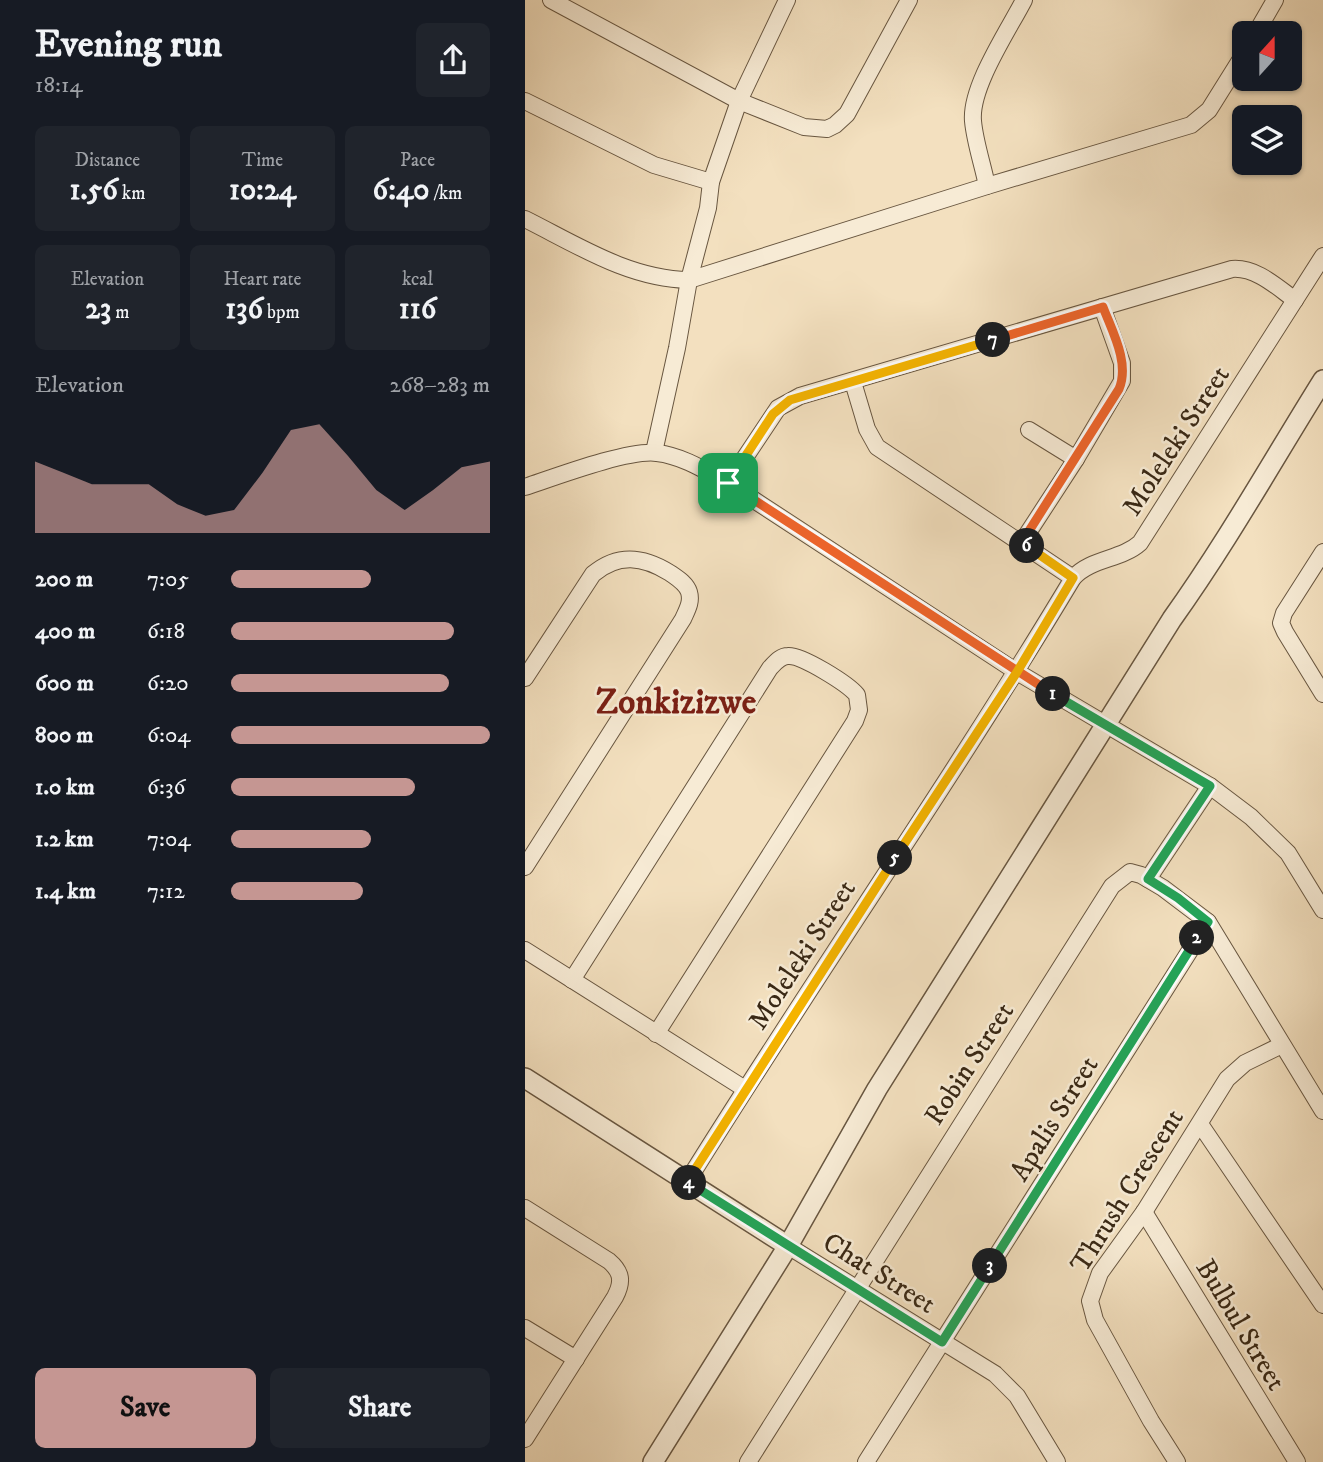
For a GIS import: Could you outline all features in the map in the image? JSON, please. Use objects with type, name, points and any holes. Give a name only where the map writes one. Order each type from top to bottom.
[{"type":"street","points":[[551,0],[739,101],[814,130],[827,129],[847,114],[909,0]]},
{"type":"street","points":[[987,186],[973,122],[973,110],[980,84],[1024,0]]},
{"type":"street","points":[[1263,21],[1275,0]]},
{"type":"street","points":[[654,452],[689,280],[708,208],[711,182],[739,101],[784,1]]},
{"type":"street","points":[[525,219],[631,270],[666,280],[689,280],[1191,125],[1209,110],[1232,73]]},
{"type":"street","points":[[525,101],[654,165],[711,182]]},
{"type":"street","name":"Moleleki Street","points":[[687,1182],[1017,672],[1073,578],[1081,569],[1131,550],[1140,542],[1323,256]]},
{"type":"street","points":[[728,483],[778,408],[800,396],[1237,268],[1256,274],[1295,300]]},
{"type":"street","points":[[1022,542],[1122,381],[1122,363],[1103,307]]},
{"type":"street","points":[[653,1462],[788,1246],[877,1089],[1172,619],[1246,508],[1295,422],[1323,380]]},
{"type":"street","points":[[853,382],[867,429],[877,447],[1073,578]]},
{"type":"street","points":[[1029,430],[1076,459]]},
{"type":"street","points":[[525,487],[623,457],[654,452],[680,458],[728,483],[1017,672],[1210,786],[1251,817],[1288,853],[1323,910]]},
{"type":"street","points":[[1323,552],[1284,613],[1282,623],[1323,694]]},
{"type":"street","points":[[525,678],[593,574],[603,566],[622,559],[649,561],[682,581],[689,591],[688,607],[683,619],[525,867]]},
{"type":"street","points":[[572,980],[776,661],[793,656],[842,682],[857,695],[859,710],[855,721],[656,1034]]},
{"type":"street","points":[[1210,786],[1148,879],[1208,922],[1323,1111]]},
{"type":"street","name":"Robin Street","points":[[748,1462],[1112,886],[1130,872],[1148,879]]},
{"type":"street","name":"Apalis Street","points":[[866,1462],[1208,922]]},
{"type":"street","points":[[525,950],[745,1089]]},
{"type":"street","name":"Thrush Crescent","points":[[1177,1462],[1095,1320],[1090,1307],[1091,1296],[1100,1273],[1144,1212],[1220,1089],[1245,1063],[1282,1045]]},
{"type":"street","points":[[525,1078],[788,1246]]},
{"type":"street","points":[[1200,1124],[1323,1305]]},
{"type":"street","points":[[525,1208],[609,1261],[620,1275],[619,1290],[525,1439]]},
{"type":"street","name":"Bulbul Street","points":[[1144,1212],[1297,1462]]},
{"type":"street","name":"Chat Street","points":[[788,1246],[995,1374],[1009,1387],[1057,1462]]},
{"type":"street","points":[[525,1328],[576,1359]]},
{"type":"district","name":"Zonkizizwe","points":[[676,701]]},
{"type":"route","points":[[728,483],[773,414],[790,400],[1103,307],[1122,363],[1122,381],[1022,542],[1073,578],[1017,672],[687,1182],[942,1342],[1208,922],[1148,879],[1210,786],[1017,672],[728,483]]}]
